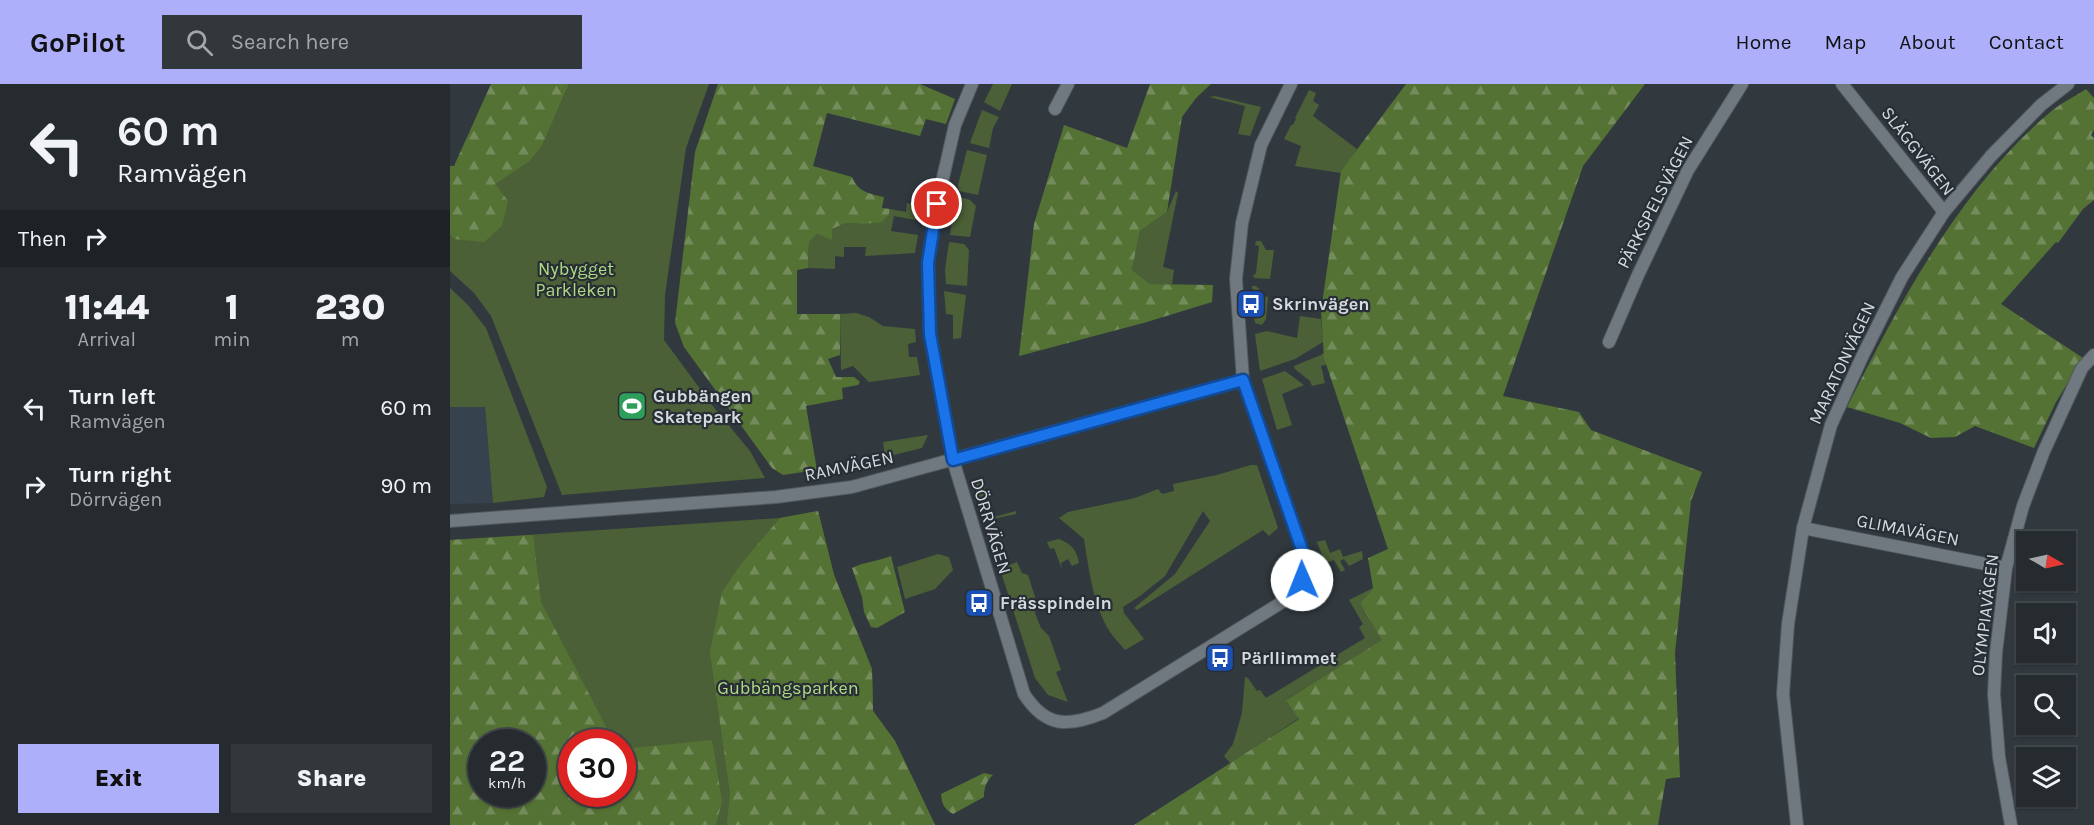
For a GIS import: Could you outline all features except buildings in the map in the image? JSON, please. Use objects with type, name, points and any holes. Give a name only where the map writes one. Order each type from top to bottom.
[{"type":"street","name":"DÖRRVÄGEN","points":[[972,84],[955,125],[937,204],[928,263],[930,334],[953,460],[1024,694],[1036,709],[1053,721],[1067,724],[1103,713],[1292,596],[1299,588],[1306,561],[1243,380]]},
{"type":"street","points":[[1055,109],[1068,84]]},
{"type":"street","points":[[1243,380],[1236,279],[1242,223],[1261,145],[1291,84]]},
{"type":"street","name":"PÄRKSPELSVÄGEN","points":[[1609,342],[1688,170],[1742,84]]},
{"type":"street","name":"SLÄGGVÄGEN","points":[[1842,84],[1944,212]]},
{"type":"street","name":"MARATONVÄGEN","points":[[1797,825],[1783,694],[1788,624],[1803,528],[1831,424],[1902,278],[1944,212],[1991,156],[2041,105],[2068,84]]},
{"type":"street","name":"OLYMPIAVÄGEN","points":[[2012,825],[2008,816],[1999,757],[1994,694],[1996,653],[2006,568],[2023,506],[2044,451],[2082,368],[2094,355]]},
{"type":"street","name":"RAMVÄGEN","points":[[450,521],[574,513],[852,487],[1243,380]]},
{"type":"street","name":"GLIMAVÄGEN","points":[[1803,528],[2006,568]]},
{"type":"shaded area","points":[[450,407],[485,407],[493,503],[450,504]]},
{"type":"green space","points":[[491,84],[569,84],[542,146],[530,161],[495,184],[508,201],[502,226],[484,242],[454,239],[450,235],[450,166],[454,166]]},
{"type":"green space","name":"Nybygget Parkleken","points":[[569,84],[709,84],[686,148],[665,295],[664,340],[712,405],[750,451],[765,478],[562,495],[491,316],[474,293],[450,271],[450,235],[454,239],[494,184],[530,161],[542,146]]},
{"type":"green space","points":[[718,84],[920,84],[955,99],[946,124],[926,119],[920,136],[827,113],[813,166],[852,177],[861,189],[884,197],[882,208],[890,209],[882,222],[846,223],[832,229],[832,240],[817,234],[809,242],[808,268],[797,270],[797,314],[840,314],[840,355],[828,359],[836,377],[854,377],[860,382],[858,385],[842,388],[843,399],[806,406],[817,470],[783,475],[772,468],[684,347],[675,323],[695,152]]},
{"type":"green space","points":[[993,84],[1012,84],[1000,111],[984,102]]},
{"type":"green space","points":[[1150,84],[1211,84],[1196,98],[1182,117],[1167,212],[1140,231],[1132,270],[1150,284],[1213,285],[1212,302],[1019,356],[1034,224],[1064,125],[1127,148]]},
{"type":"green space","points":[[1406,84],[1645,84],[1583,166],[1503,396],[1579,412],[1591,430],[1702,472],[1691,501],[1675,653],[1680,777],[1666,779],[1658,825],[1134,825],[1299,719],[1286,700],[1382,640],[1360,603],[1373,588],[1368,558],[1388,549],[1324,358],[1321,311],[1341,171]]},
{"type":"green space","points":[[2086,89],[2094,98],[2094,130],[2091,135],[2094,138],[2094,200],[2083,209],[2058,243],[2056,242],[2001,304],[2083,358],[2056,402],[2034,448],[1975,426],[1955,437],[1931,438],[1900,423],[1847,407],[1910,289],[1959,213],[1986,177],[2052,110]]},
{"type":"green space","points":[[1309,90],[1316,93],[1313,101],[1319,105],[1313,116],[1357,149],[1341,173],[1295,166],[1301,146],[1284,139]]},
{"type":"green space","points":[[1215,96],[1261,107],[1250,136],[1238,134],[1245,106],[1209,97]]},
{"type":"green space","points":[[982,110],[999,117],[993,128],[989,148],[970,143]]},
{"type":"green space","points":[[967,150],[987,155],[978,195],[959,191],[958,185]]},
{"type":"green space","points":[[1176,191],[1178,193],[1163,267],[1174,270],[1172,284],[1150,284],[1132,270],[1140,231],[1167,212]]},
{"type":"green space","points":[[956,196],[970,200],[976,206],[970,237],[950,235]]},
{"type":"green space","points":[[907,203],[923,206],[921,221],[894,216],[891,231],[918,235],[915,253],[865,256],[866,247],[844,247],[844,257],[835,256],[835,269],[808,268],[809,242],[817,234],[832,239],[832,229],[846,223],[863,224],[889,214],[890,209],[906,212]]},
{"type":"green space","points":[[1256,241],[1261,241],[1266,250],[1274,250],[1270,279],[1253,276],[1256,273],[1259,246],[1255,245]]},
{"type":"green space","points":[[949,242],[964,244],[969,250],[967,286],[946,284],[945,270]]},
{"type":"green space","points":[[1252,286],[1260,290],[1260,296],[1268,297],[1266,319],[1262,325],[1255,323],[1252,301],[1255,300],[1255,290]]},
{"type":"green space","points":[[450,288],[468,305],[486,328],[547,487],[544,497],[493,503],[485,407],[450,407]]},
{"type":"green space","points":[[944,291],[966,295],[961,338],[953,339],[953,315],[946,314]]},
{"type":"green space","points":[[856,313],[869,317],[883,326],[915,329],[916,342],[908,344],[909,357],[917,357],[920,375],[869,382],[853,366],[841,370],[840,314]]},
{"type":"green space","points":[[1300,316],[1321,319],[1323,342],[1295,359],[1260,371],[1255,334],[1267,331],[1297,338]]},
{"type":"green space","points":[[1336,343],[1342,360],[1321,366],[1325,383],[1312,386],[1310,381],[1294,366],[1321,355]]},
{"type":"green space","points":[[1285,371],[1304,385],[1282,394],[1292,425],[1277,430],[1262,379]]},
{"type":"green space","points":[[928,435],[922,448],[885,457],[883,442]]},
{"type":"green space","points":[[1257,465],[1278,528],[1269,536],[1263,530],[1137,610],[1134,608],[1175,574],[1210,521],[1203,511],[1165,576],[1123,607],[1124,613],[1144,639],[1125,650],[1110,632],[1099,610],[1092,587],[1084,539],[1059,518],[1068,512],[1135,498],[1158,489],[1162,494],[1174,491],[1173,484]]},
{"type":"green space","points":[[977,481],[983,481],[994,517],[1016,511],[1016,514],[984,521],[976,496]]},
{"type":"green space","name":"Gubbängsparken","points":[[818,511],[834,575],[872,669],[873,711],[895,741],[935,825],[450,825],[450,540],[780,518]]},
{"type":"green space","points":[[818,511],[834,575],[872,669],[873,711],[895,741],[935,825],[727,825],[730,793],[710,652],[722,592],[741,564],[780,518]]},
{"type":"green space","points":[[533,535],[541,602],[607,729],[558,729],[558,807],[636,807],[636,748],[712,740],[722,801],[716,825],[450,825],[450,540]]},
{"type":"green space","points":[[1059,539],[1073,548],[1079,563],[1072,566],[1068,559],[1061,563],[1062,569],[1054,548],[1050,549],[1047,542]]},
{"type":"green space","points":[[1325,540],[1330,553],[1340,549],[1343,557],[1362,551],[1363,559],[1349,566],[1344,559],[1340,561],[1345,570],[1341,572],[1334,560],[1325,563],[1317,542]]},
{"type":"green space","points":[[938,554],[949,557],[953,570],[935,589],[905,599],[897,567]]},
{"type":"green space","points":[[891,556],[905,612],[877,628],[871,627],[864,612],[862,597],[852,568]]},
{"type":"green space","points":[[1017,562],[1022,573],[1028,575],[1037,603],[1035,613],[1041,628],[1049,636],[1061,670],[1056,672],[1068,702],[1048,695],[1035,678],[1000,569]]},
{"type":"green space","points":[[1373,588],[1360,603],[1383,640],[1287,699],[1299,718],[1231,764],[1224,756],[1233,744],[1242,713],[1245,677],[1266,698],[1365,638],[1359,627],[1363,624],[1349,600]]},
{"type":"green space","points":[[984,773],[993,775],[986,785],[984,797],[953,814],[947,810],[941,794]]},
{"type":"place","name":"Skrinvägen","points":[[1251,304]]},
{"type":"place","name":"Gubbängen Skatepark","points":[[632,406]]},
{"type":"place","name":"Frässpindeln","points":[[979,603]]},
{"type":"place","name":"Pärllimmet","points":[[1220,658]]},
{"type":"route","points":[[937,204],[928,263],[930,334],[953,460],[1243,380],[1306,561],[1302,580]]}]
